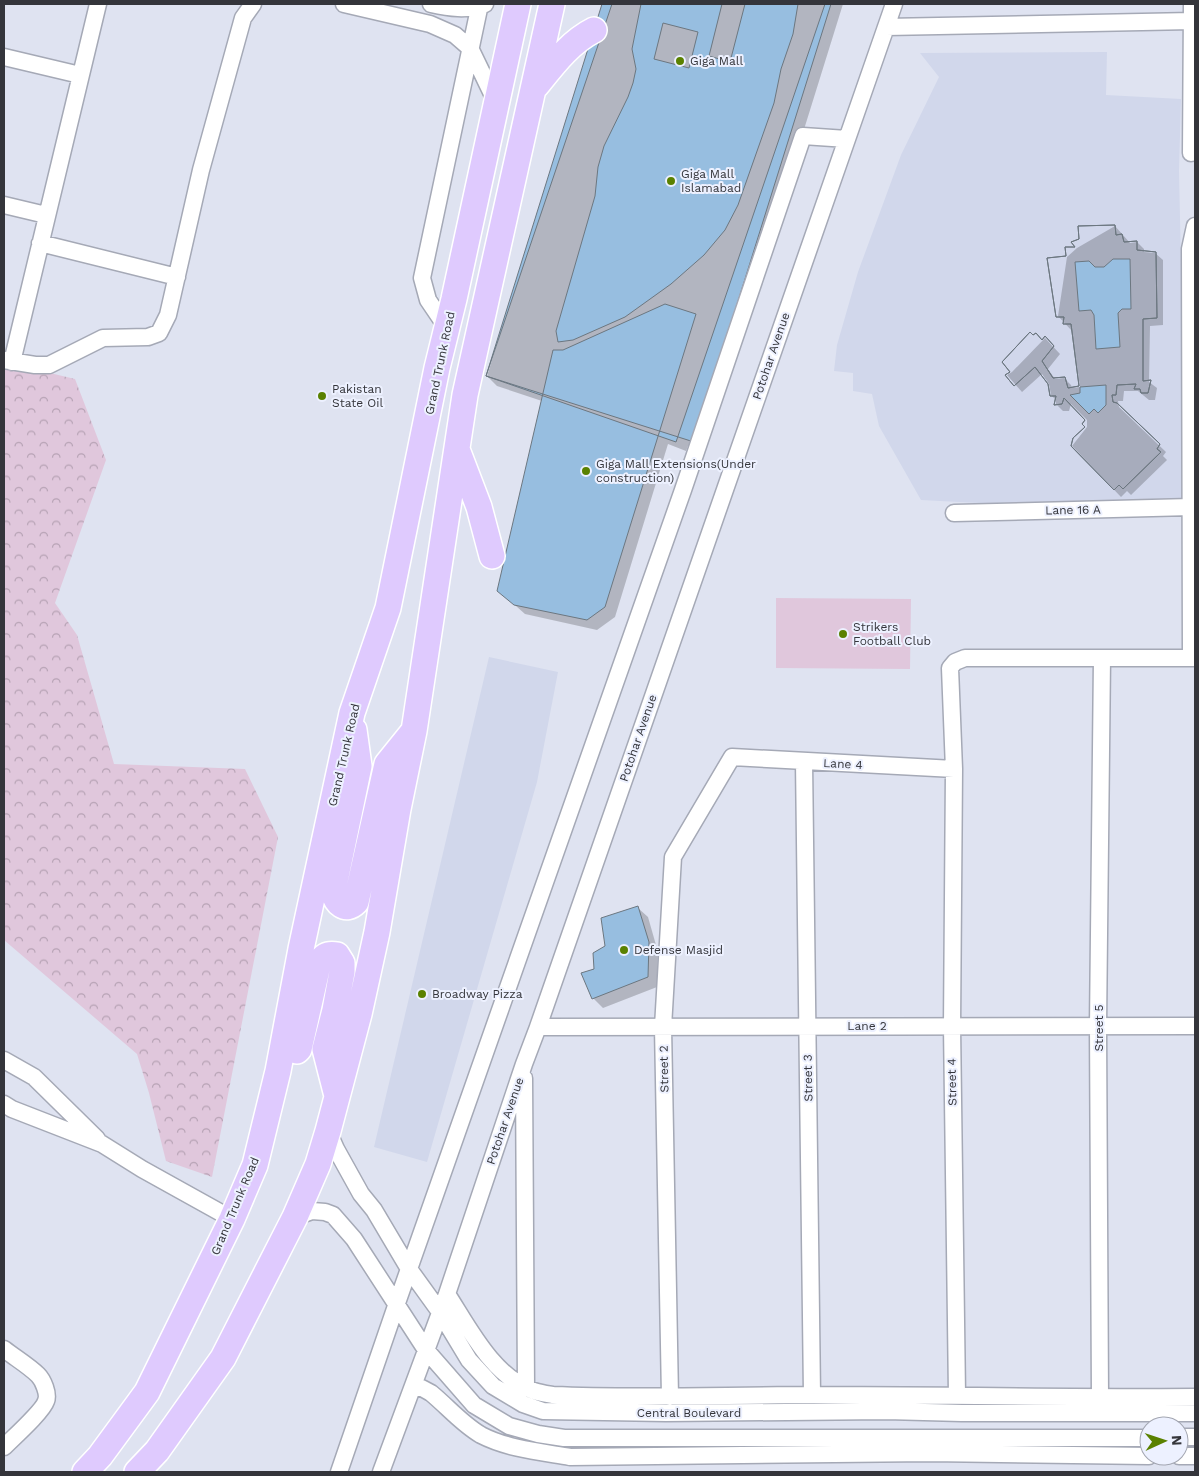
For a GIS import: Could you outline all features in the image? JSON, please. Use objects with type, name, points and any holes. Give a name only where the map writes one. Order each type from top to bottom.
[{"type":"highway","name":"Grand Trunk Road","points":[[85,1472],[100,1456],[147,1392],[232,1219],[255,1164],[278,1071],[301,949],[352,713],[388,608],[437,368],[518,4]]},
{"type":"highway","points":[[137,1472],[157,1451],[223,1358],[295,1217],[318,1164],[328,1131],[359,1014],[377,932],[398,809],[414,731],[465,395],[552,4]]},
{"type":"highway","points":[[532,91],[556,61],[584,35],[594,30]]},
{"type":"highway","points":[[457,450],[479,507],[492,556]]},
{"type":"highway","points":[[352,713],[359,766],[333,891],[334,898],[339,905],[352,906],[356,902],[387,764],[414,731]]},
{"type":"highway","points":[[278,1071],[299,1049],[318,965],[322,958],[330,954],[337,955],[342,963],[342,972],[326,1049],[337,1095]]},
{"type":"street","points":[[98,4],[40,243],[8,361],[48,365],[103,338],[148,336],[159,333],[168,315],[201,170],[242,11],[253,4]]},
{"type":"street","points":[[344,4],[430,24],[455,35],[470,48],[497,104]]},
{"type":"street","points":[[431,4],[454,8],[482,5],[470,48],[422,278],[428,300],[447,328]]},
{"type":"street","name":"Potohar Avenue","points":[[381,1472],[447,1294],[524,1064],[894,4]]},
{"type":"street","points":[[1191,153],[1192,4]]},
{"type":"street","points":[[886,27],[1192,21]]},
{"type":"street","points":[[4,57],[80,75]]},
{"type":"street","points":[[339,1472],[680,499],[803,136],[847,139]]},
{"type":"street","points":[[4,205],[46,215]]},
{"type":"street","points":[[1193,658],[1190,249],[1195,226]]},
{"type":"street","points":[[40,243],[177,277]]},
{"type":"street","name":"Lane 16 A","points":[[954,513],[1191,507]]},
{"type":"street","name":"Street 4","points":[[957,1395],[952,1026],[954,769],[950,668],[955,662],[965,658],[1193,658]]},
{"type":"street","name":"Street 5","points":[[1100,1398],[1098,1026],[1102,658]]},
{"type":"street","name":"Lane 4","points":[[732,757],[954,769]]},
{"type":"street","name":"Street 2","points":[[670,1397],[663,1027],[673,857],[732,757]]},
{"type":"street","name":"Street 3","points":[[804,762],[812,1395]]},
{"type":"street","name":"Lane 2","points":[[538,1027],[1195,1026]]},
{"type":"street","points":[[4,1060],[34,1077],[102,1144]]},
{"type":"street","points":[[524,1064],[526,1388]]},
{"type":"street","points":[[4,1104],[12,1109],[102,1144],[142,1169],[232,1219]]},
{"type":"street","name":"Central Boulevard","points":[[328,1131],[361,1194],[374,1210],[409,1269],[440,1312],[470,1360],[493,1386],[523,1404],[543,1411],[666,1413],[886,1403],[962,1413],[1139,1419]]},
{"type":"street","name":"Central Boulevard","points":[[295,1217],[312,1212],[325,1212],[333,1215],[354,1239],[426,1350],[474,1405],[509,1426],[538,1434],[564,1438],[970,1446],[1139,1438]]},
{"type":"street","points":[[447,1294],[491,1361],[509,1378],[526,1388],[535,1392],[553,1395],[670,1397],[812,1395],[886,1403],[957,1395],[1100,1398],[1195,1397]]},
{"type":"street","points":[[4,1349],[38,1376],[44,1385],[47,1396],[40,1410],[4,1447]]},
{"type":"street","points":[[414,1384],[430,1392],[469,1427],[481,1435],[494,1441],[517,1447],[570,1457],[930,1453],[970,1446],[1119,1464],[1139,1459]]},
{"type":"shaded area","points":[[1107,52],[1106,95],[1181,99],[1179,171],[1186,500],[998,504],[921,500],[879,426],[872,394],[853,391],[853,373],[834,371],[837,345],[858,272],[901,155],[939,77],[920,53]]},
{"type":"shaded area","points":[[489,657],[558,672],[537,782],[427,1162],[374,1147]]},
{"type":"green space","points":[[4,362],[75,379],[106,460],[55,603],[77,635],[114,764],[245,769],[278,837],[212,1177],[166,1161],[137,1054],[4,940]]},
{"type":"green space","name":"Strikers Football Club","points":[[776,598],[911,599],[910,669],[776,668]]},
{"type":"building","points":[[602,4],[831,4],[694,442],[486,376]]},
{"type":"building","points":[[612,4],[825,4],[676,442],[486,376]]},
{"type":"building","name":"Giga Mall Islamabad","points":[[641,4],[798,4],[793,34],[781,69],[774,103],[738,205],[725,230],[704,255],[671,284],[625,317],[573,340],[558,342],[556,331],[595,196],[598,167],[604,146],[633,83],[636,69],[632,49]]},
{"type":"building","points":[[722,4],[745,4],[730,62],[709,56]]},
{"type":"building","points":[[663,23],[698,32],[689,68],[654,59]]},
{"type":"building","points":[[1115,225],[1116,235],[1122,234],[1124,242],[1137,241],[1137,250],[1156,252],[1157,318],[1143,319],[1143,381],[1151,380],[1148,393],[1141,393],[1140,389],[1134,389],[1136,384],[1117,385],[1116,395],[1112,395],[1113,402],[1117,403],[1160,444],[1157,449],[1161,452],[1123,489],[1119,485],[1114,490],[1071,446],[1073,438],[1085,427],[1082,424],[1085,420],[1064,398],[1062,404],[1054,405],[1056,396],[1050,396],[1048,384],[1035,367],[1014,386],[1005,375],[1010,372],[1002,362],[1030,332],[1033,335],[1036,333],[1042,340],[1045,336],[1054,346],[1042,361],[1053,378],[1065,377],[1068,388],[1079,386],[1071,324],[1063,324],[1064,317],[1056,317],[1047,258],[1066,256],[1065,247],[1075,247],[1071,242],[1079,239],[1078,226]],"holes":[[[1113,259],[1130,259],[1131,309],[1122,309],[1118,313],[1120,347],[1096,349],[1094,315],[1091,310],[1079,311],[1075,262],[1089,261],[1095,267],[1104,267]],[[1106,385],[1106,405],[1098,413],[1094,409],[1089,414],[1070,395],[1080,393],[1080,387]]]},
{"type":"building","points":[[1115,225],[1116,235],[1122,234],[1124,242],[1137,241],[1137,250],[1156,252],[1157,318],[1143,319],[1143,381],[1151,380],[1148,393],[1141,393],[1140,389],[1134,389],[1136,384],[1117,385],[1116,395],[1112,395],[1113,402],[1117,403],[1160,444],[1157,449],[1161,452],[1123,489],[1119,485],[1114,490],[1071,446],[1073,438],[1085,427],[1082,424],[1085,420],[1064,398],[1062,404],[1054,405],[1056,396],[1050,396],[1048,384],[1035,367],[1014,386],[1005,375],[1010,372],[1002,362],[1030,332],[1033,335],[1036,333],[1042,340],[1045,336],[1054,346],[1042,361],[1053,378],[1065,377],[1068,388],[1079,386],[1071,324],[1063,324],[1064,317],[1056,317],[1047,258],[1066,256],[1065,247],[1075,247],[1071,242],[1079,239],[1078,226]]},
{"type":"building","name":"Giga Mall Extensions(Under construction)","points":[[665,304],[696,314],[605,607],[587,620],[514,605],[497,591],[553,350],[563,350]]},
{"type":"building","name":"Defense Masjid","points":[[638,906],[649,942],[648,977],[592,999],[581,973],[594,969],[593,953],[605,946],[601,918]]},
{"type":"place","name":"Giga Mall","points":[[680,61]]},
{"type":"place","name":"Giga Mall Islamabad","points":[[671,181]]},
{"type":"place","name":"Pakistan State Oil","points":[[322,396]]},
{"type":"place","name":"Giga Mall Extensions(Under construction)","points":[[586,471]]},
{"type":"place","name":"Strikers Football Club","points":[[843,634]]},
{"type":"place","name":"Defense Masjid","points":[[624,950]]},
{"type":"place","name":"Broadway Pizza","points":[[422,994]]}]
